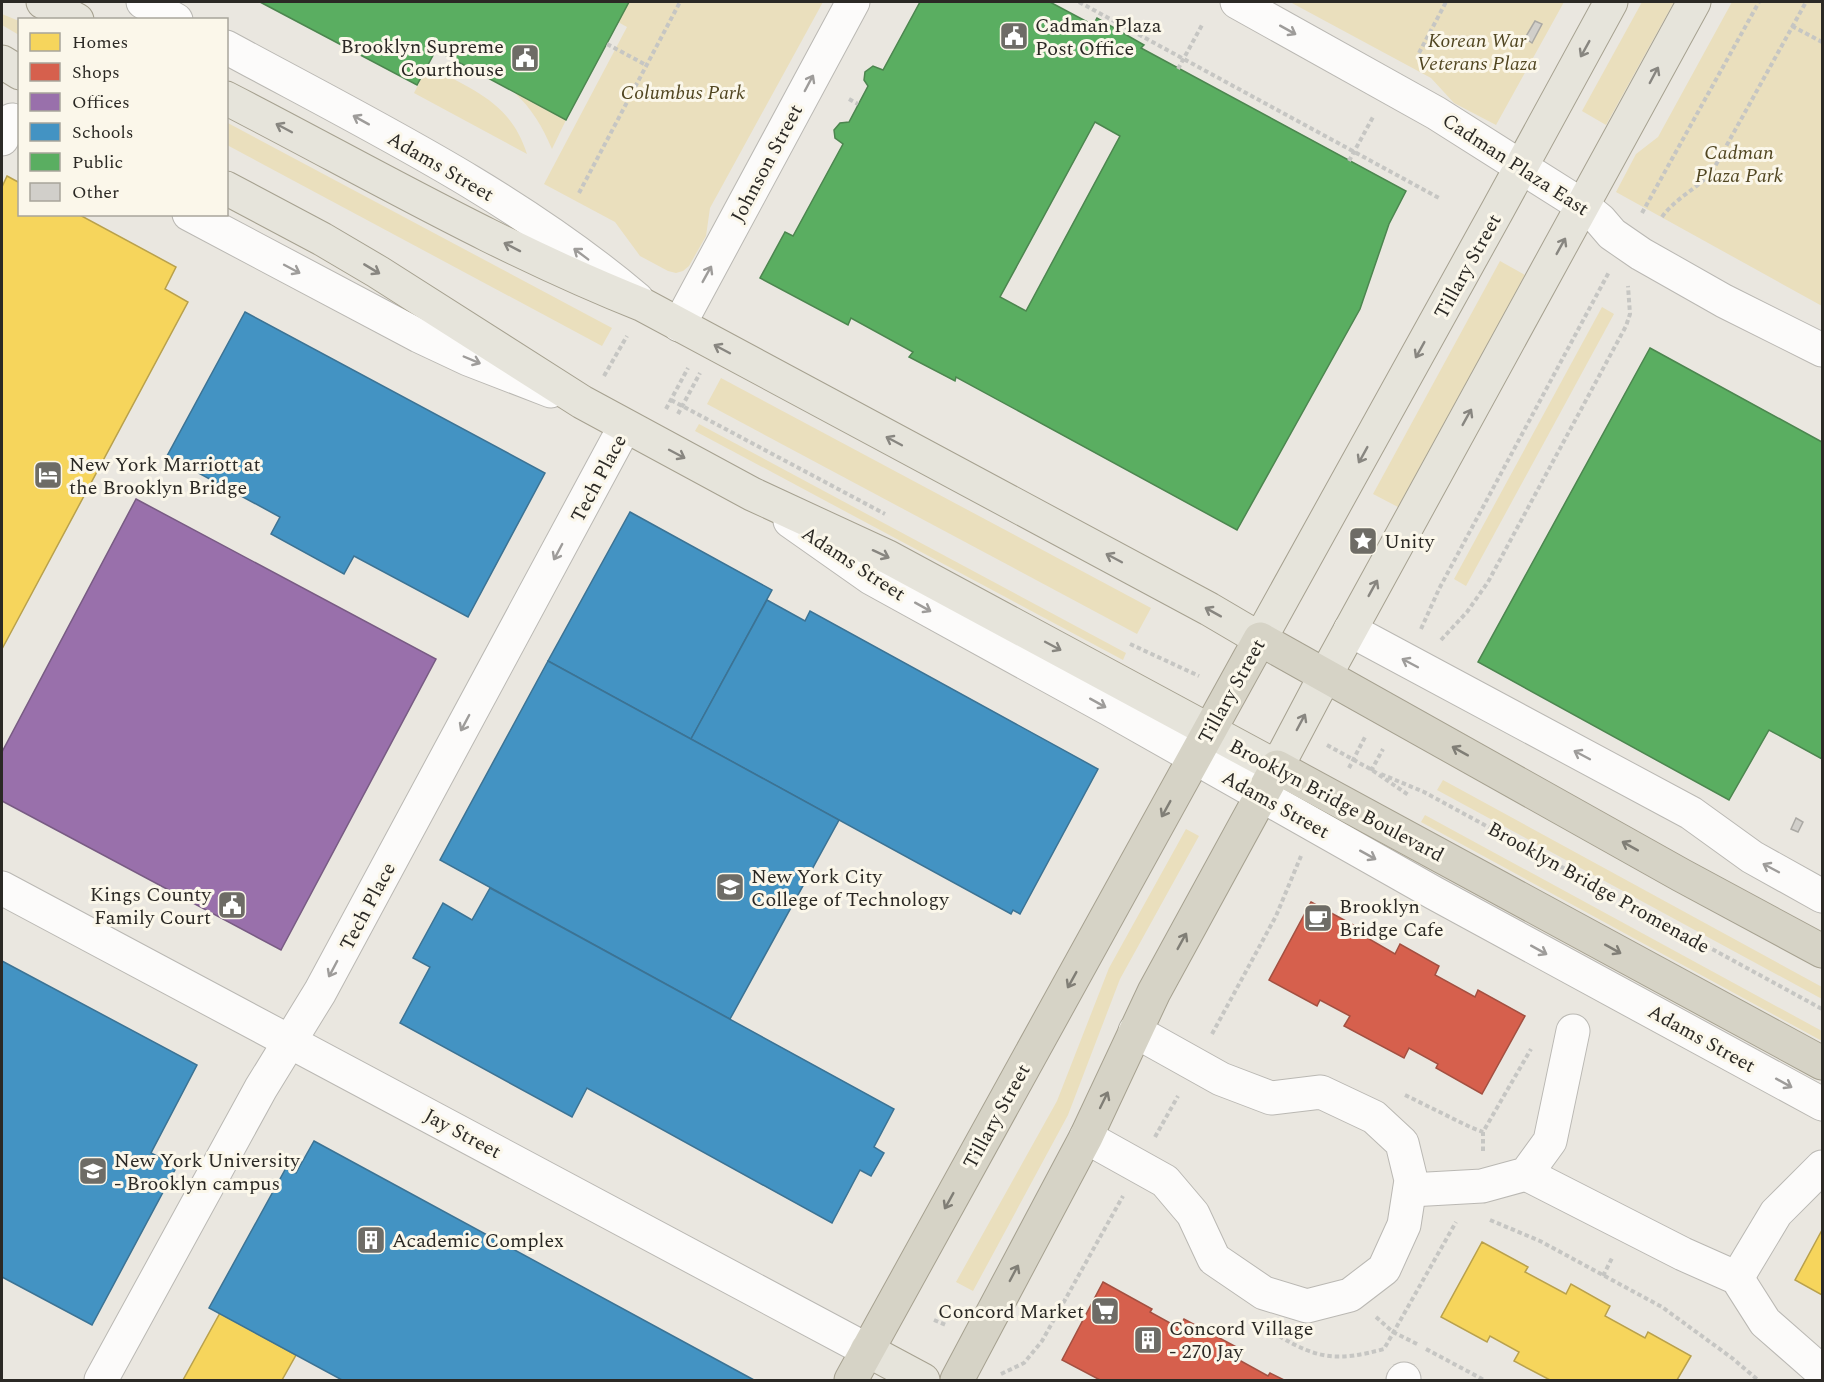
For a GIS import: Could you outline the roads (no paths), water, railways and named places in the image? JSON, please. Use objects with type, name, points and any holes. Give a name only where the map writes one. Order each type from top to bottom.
[{"type":"highway","name":"Adams Street","points":[[1260,639],[1681,875],[1822,951]]},
{"type":"highway","name":"Tillary Street","points":[[851,1380],[1260,639]]},
{"type":"highway","points":[[957,1380],[1086,1137],[1135,1031],[1277,767]]},
{"type":"highway","name":"Brooklyn Bridge Boulevard","points":[[1277,767],[1822,1063]]},
{"type":"main road","points":[[43,2],[73,18]]},
{"type":"main road","name":"Tillary Street","points":[[1260,639],[1310,552],[1611,2]]},
{"type":"main road","points":[[1277,767],[1694,2]]},
{"type":"main road","points":[[2,62],[18,72]]},
{"type":"main road","name":"Adams Street","points":[[228,99],[577,279],[637,317],[679,325],[1209,609],[1260,639]]},
{"type":"main road","points":[[228,189],[322,239],[591,392],[626,426]]},
{"type":"main road","name":"Brooklyn Bridge Boulevard","points":[[626,426],[752,494],[888,557],[1201,744],[1277,767]]},
{"type":"main road","name":"Jay Street","points":[[867,1350],[923,1380]]},
{"type":"street","points":[[143,2],[172,18]]},
{"type":"street","name":"Johnson Street","points":[[679,325],[853,2]]},
{"type":"street","name":"Cadman Plaza East","points":[[1237,2],[1436,113],[1521,166],[1583,206],[1612,234],[1641,254],[1822,350]]},
{"type":"street","name":"Adams Street","points":[[228,48],[478,185],[571,247],[637,317]]},
{"type":"street","points":[[193,216],[419,336],[468,359],[591,392]]},
{"type":"street","name":"Tech Place","points":[[101,1380],[261,1088],[320,992],[626,426]]},
{"type":"street","points":[[1350,630],[1691,813],[1752,857],[1822,896]]},
{"type":"street","name":"Adams Street","points":[[1201,744],[1261,795],[1434,893],[1822,1104]]},
{"type":"street","name":"Jay Street","points":[[2,888],[867,1350]]},
{"type":"street","points":[[1086,1137],[1165,1181],[1194,1214],[1214,1260],[1264,1293],[1307,1306],[1350,1295],[1384,1269],[1404,1225],[1410,1190],[1411,1180],[1402,1143],[1374,1118],[1321,1092],[1271,1098],[1221,1079],[1135,1031]]},
{"type":"street","points":[[1410,1190],[1482,1186],[1526,1174],[1550,1140],[1573,1031]]},
{"type":"street","points":[[1737,1278],[1776,1213],[1822,1167]]},
{"type":"street","points":[[1526,1174],[1683,1254],[1737,1278],[1765,1322],[1822,1372]]},
{"type":"place","name":"Cadman Plaza Post Office","points":[[1014,36]]},
{"type":"place","name":"Brooklyn Supreme Courthouse","points":[[525,58]]},
{"type":"place","name":"New York Marriott at the Brooklyn Bridge","points":[[48,475]]},
{"type":"place","name":"Unity","points":[[1363,541]]},
{"type":"place","name":"New York City College of Technology","points":[[730,887]]},
{"type":"place","name":"Kings County Family Court","points":[[232,905]]},
{"type":"place","name":"Brooklyn Bridge Cafe","points":[[1318,918]]},
{"type":"place","name":"New York University - Brooklyn campus","points":[[93,1171]]},
{"type":"place","name":"Academic Complex","points":[[371,1240]]},
{"type":"place","name":"Concord Market","points":[[1105,1311]]},
{"type":"place","name":"Concord Village - 270 Jay","points":[[1148,1340]]},
{"type":"park label","name":"Korean War Veterans Plaza","points":[[1477,52]]},
{"type":"park label","name":"Columbus Park","points":[[683,92]]},
{"type":"park label","name":"Cadman Plaza Park","points":[[1739,164]]}]
